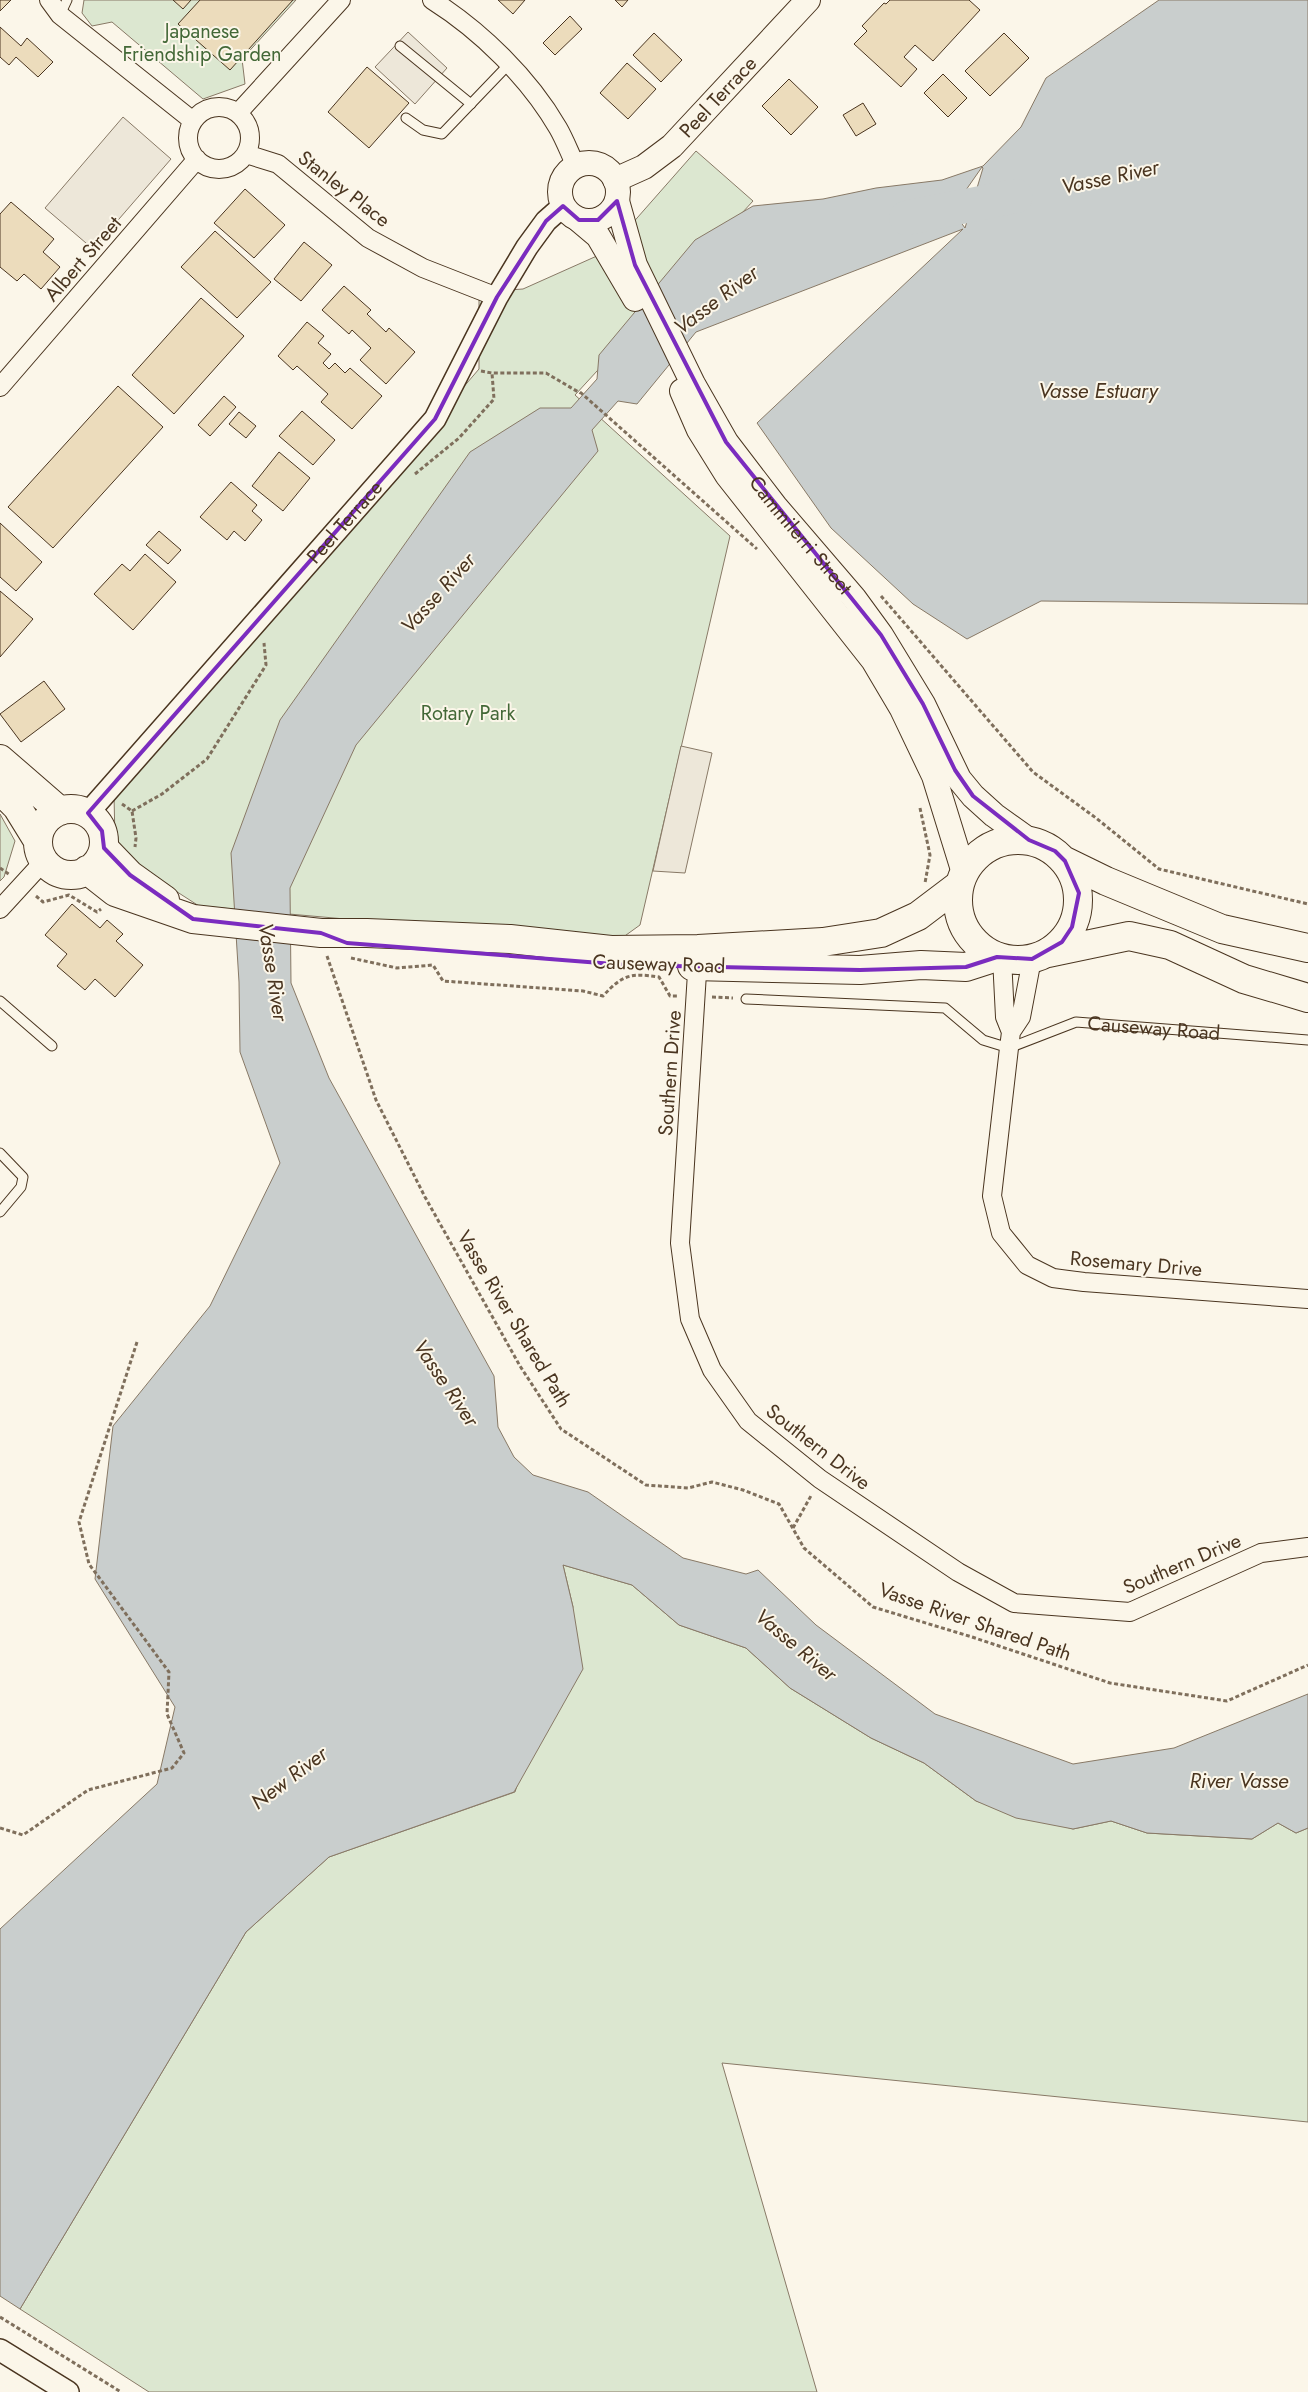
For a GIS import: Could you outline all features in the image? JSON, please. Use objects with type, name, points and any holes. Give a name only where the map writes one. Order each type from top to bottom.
[{"type":"main road","name":"Peel Terrace","points":[[616,190],[672,146],[808,0]]},
{"type":"main road","points":[[594,164],[603,166],[616,190],[613,210],[598,220],[571,213],[560,191],[561,184],[576,166],[594,164]]},
{"type":"main road","name":"Cammilerri Street","points":[[616,190],[635,282]]},
{"type":"main road","name":"Cammilerri Street","points":[[571,213],[598,236],[635,282],[688,387],[726,442],[775,506],[854,598],[881,635],[923,704],[959,779],[973,796],[1029,840]]},
{"type":"main road","name":"Cammilerri Street","points":[[688,387],[699,430],[727,475],[873,660],[902,709],[934,776],[961,879]]},
{"type":"main road","points":[[0,759],[60,811]]},
{"type":"main road","points":[[0,790],[17,807],[41,851],[53,869],[65,874],[79,874],[95,864],[104,848],[102,831],[97,821],[88,814],[71,809],[60,811],[44,823],[41,851]]},
{"type":"main road","points":[[1040,956],[1062,942],[1072,927],[1078,911],[1079,893],[1074,876],[1065,861],[1055,851],[1029,840],[1013,839],[998,842],[972,860],[961,879],[957,903],[961,920],[969,936],[982,948],[1000,958],[1017,960],[1040,956],[1129,936],[1170,945],[1244,979],[1308,998]]},
{"type":"main road","name":"Causeway Road","points":[[104,848],[130,875],[193,919]]},
{"type":"main road","points":[[1065,861],[1106,881],[1222,929],[1308,948]]},
{"type":"main road","name":"Causeway Road","points":[[87,870],[116,892],[193,919],[327,947],[367,932],[510,939],[698,958],[860,970],[921,965],[966,967],[1000,958]]},
{"type":"main road","name":"Causeway Road","points":[[698,958],[882,933],[918,916],[961,879]]},
{"type":"street","points":[[49,0],[64,7],[193,121]]},
{"type":"street","points":[[238,113],[341,0]]},
{"type":"street","points":[[432,0],[455,14],[510,63],[558,128],[576,166]]},
{"type":"street","points":[[214,107],[226,107],[238,113],[246,121],[250,132],[250,143],[246,154],[240,161],[222,168],[204,165],[197,159],[188,141],[193,121],[202,112],[214,107]]},
{"type":"street","name":"Stanley Place","points":[[246,154],[278,164],[368,238],[423,268],[497,297]]},
{"type":"street","name":"Albert Street","points":[[0,387],[197,159]]},
{"type":"street","name":"Peel Terrace","points":[[88,814],[435,420],[497,297],[527,246],[546,221],[571,213]]},
{"type":"street","points":[[0,909],[23,884],[41,851]]},
{"type":"street","name":"Rosemary Drive","points":[[1010,1040],[1021,1017],[1040,956]]},
{"type":"street","name":"Southern Drive","points":[[698,958],[680,1243],[690,1319],[712,1370],[748,1421],[820,1479],[958,1572],[1014,1603],[1130,1612],[1261,1553],[1308,1547]]},
{"type":"street","name":"Rosemary Drive","points":[[1000,958],[1005,1017],[1010,1040],[992,1196],[1002,1233],[1028,1264],[1053,1278],[1084,1282],[1308,1299]]},
{"type":"street","points":[[0,2350],[68,2392]]},
{"type":"lane","points":[[400,46],[471,104]]},
{"type":"lane","points":[[406,118],[422,130],[442,134],[510,63]]},
{"type":"lane","name":"Causeway Road","points":[[746,999],[945,1008],[983,1040],[1010,1040],[1076,1022],[1308,1040]]},
{"type":"lane","points":[[0,1001],[52,1046]]},
{"type":"lane","points":[[0,1153],[23,1177],[21,1187],[0,1212]]},
{"type":"path","points":[[461,367],[492,373],[546,373],[581,393],[690,492],[758,550]]},
{"type":"path","points":[[407,480],[459,438],[494,399],[492,373]]},
{"type":"path","points":[[879,594],[1033,772],[1096,818],[1159,869],[1308,904]]},
{"type":"path","points":[[132,810],[162,794],[207,759],[266,665],[263,640]]},
{"type":"path","points":[[920,806],[930,855],[924,889]]},
{"type":"path","points":[[0,868],[23,884],[43,902],[69,895],[97,912],[106,905]]},
{"type":"path","name":"Vasse River Shared Path","points":[[327,947],[376,1100],[444,1231],[520,1366],[561,1429],[646,1485],[688,1488],[712,1482],[743,1490],[779,1504],[804,1548],[873,1608],[972,1637],[1110,1683],[1227,1701],[1308,1664]]},
{"type":"path","points":[[344,956],[397,968],[433,966],[444,981],[583,991],[603,996],[616,982],[636,974],[659,977],[670,996],[746,999]]},
{"type":"path","points":[[0,1828],[23,1836],[88,1790],[172,1768],[184,1753],[167,1714],[169,1672],[89,1564],[79,1522],[137,1342]]},
{"type":"path","points":[[793,1528],[820,1479]]},
{"type":"path","points":[[0,2317],[121,2392]]},
{"type":"highlighted area","points":[[617,201],[635,265],[726,442],[881,635],[923,704],[955,770],[973,796],[1029,840],[1055,851],[1065,861],[1079,893],[1072,927],[1062,942],[1032,959],[997,957],[966,967],[860,970],[626,965],[347,943],[321,933],[193,919],[130,875],[104,848],[102,831],[88,813],[435,419],[497,297],[546,221],[563,206],[579,220],[598,220]]},
{"type":"green space","name":"Japanese Friendship Garden","points":[[84,0],[296,0],[242,59],[245,84],[203,99],[112,22],[92,26],[82,13]]},
{"type":"green space","name":"Rotary Park","points":[[696,151],[753,201],[575,395],[730,536],[640,925],[615,943],[199,906],[140,868],[115,841],[114,795],[479,369],[479,292],[523,289],[608,251]]},
{"type":"green space","points":[[0,814],[15,841],[4,877],[0,881]]},
{"type":"green space","points":[[563,1565],[632,1585],[679,1625],[746,1648],[790,1688],[871,1738],[924,1763],[976,1801],[1073,1829],[1111,1821],[1147,1833],[1252,1839],[1278,1823],[1296,1833],[1308,1828],[1308,2122],[722,2063],[817,2392],[149,2392],[20,2309],[246,1932],[329,1857],[515,1792],[573,1607]]},
{"type":"shaded area","points":[[408,32],[447,68],[415,104],[375,67]]},
{"type":"shaded area","points":[[123,117],[171,159],[93,249],[45,208]]},
{"type":"shaded area","points":[[681,746],[712,753],[685,873],[653,871]]},
{"type":"water","points":[[1159,0],[1308,0],[1308,604],[1041,601],[967,639],[913,604],[831,528],[757,423],[963,229],[696,332],[637,404],[618,401],[592,430],[598,451],[356,745],[290,888],[291,983],[329,1078],[494,1376],[498,1427],[514,1457],[533,1475],[588,1492],[683,1558],[746,1574],[758,1570],[816,1625],[935,1714],[1073,1764],[1174,1748],[1308,1694],[1308,1828],[1296,1833],[1278,1823],[1252,1839],[1147,1833],[1111,1821],[1073,1829],[1016,1818],[976,1801],[924,1763],[871,1738],[790,1688],[746,1648],[679,1625],[632,1585],[563,1565],[573,1607],[583,1669],[514,1792],[329,1857],[246,1932],[20,2309],[0,2296],[0,1929],[157,1784],[175,1707],[95,1579],[113,1426],[210,1306],[280,1163],[240,1052],[239,982],[231,853],[280,720],[470,452],[540,408],[571,408],[597,379],[599,355],[695,240],[753,206],[823,199],[876,188],[942,180],[983,166],[1021,127],[1046,78]],"holes":[[[983,168],[965,228],[952,210]]]},
{"type":"building","points":[[0,0],[11,0],[0,11]]},
{"type":"building","points":[[173,0],[191,0],[183,9]]},
{"type":"building","points":[[200,0],[293,0],[230,70],[178,24]]},
{"type":"building","points":[[498,0],[525,0],[513,14]]},
{"type":"building","points":[[615,0],[628,0],[622,7]]},
{"type":"building","points":[[890,0],[969,0],[980,10],[933,61],[915,45],[904,57],[917,69],[901,87],[854,44],[867,31],[862,26],[884,3],[886,4]]},
{"type":"building","points":[[570,16],[582,29],[555,55],[543,43]]},
{"type":"building","points":[[0,27],[21,46],[27,38],[53,62],[38,77],[16,57],[9,65],[0,57]]},
{"type":"building","points":[[654,33],[682,60],[661,82],[633,55]]},
{"type":"building","points":[[1004,33],[1029,58],[990,96],[965,71]]},
{"type":"building","points":[[627,63],[656,89],[628,119],[600,93]]},
{"type":"building","points":[[367,67],[409,103],[369,148],[328,112]]},
{"type":"building","points":[[943,74],[967,98],[948,117],[924,93]]},
{"type":"building","points":[[789,79],[818,107],[791,135],[762,106]]},
{"type":"building","points":[[863,103],[876,124],[856,136],[843,115]]},
{"type":"building","points":[[245,189],[285,225],[254,258],[214,223]]},
{"type":"building","points":[[11,202],[54,239],[43,252],[60,267],[41,289],[24,274],[17,281],[0,267],[0,214]]},
{"type":"building","points":[[215,231],[271,282],[237,318],[181,267]]},
{"type":"building","points":[[304,242],[332,265],[301,301],[274,279]]},
{"type":"building","points":[[344,286],[371,310],[367,314],[386,332],[389,328],[415,352],[386,384],[360,360],[371,348],[352,330],[349,334],[322,310]]},
{"type":"building","points":[[201,298],[244,336],[174,414],[132,375]]},
{"type":"building","points":[[307,322],[324,336],[318,343],[331,354],[323,363],[329,369],[335,363],[345,373],[350,368],[382,396],[352,429],[321,402],[328,394],[297,366],[293,370],[278,356]]},
{"type":"building","points":[[118,386],[163,427],[53,548],[8,507]]},
{"type":"building","points":[[224,396],[236,407],[210,436],[198,425]]},
{"type":"building","points":[[302,411],[335,440],[313,465],[279,436]]},
{"type":"building","points":[[239,412],[256,426],[246,438],[229,424]]},
{"type":"building","points":[[279,452],[310,478],[283,511],[252,486]]},
{"type":"building","points":[[231,482],[257,505],[252,511],[262,520],[245,541],[234,531],[227,540],[200,517]]},
{"type":"building","points":[[0,523],[42,562],[16,591],[0,577]]},
{"type":"building","points":[[159,531],[181,550],[168,564],[146,545]]},
{"type":"building","points":[[145,554],[176,582],[133,630],[94,594],[122,564],[130,571]]},
{"type":"building","points":[[0,591],[33,619],[0,657]]},
{"type":"building","points":[[44,681],[65,709],[21,742],[0,714]]},
{"type":"building","points":[[72,904],[100,928],[107,920],[123,934],[116,941],[143,965],[115,997],[95,979],[85,990],[57,966],[67,954],[45,935]]},
{"type":"waterway","name":"Vasse River","points":[[906,218],[1016,196]]},
{"type":"water label","name":"Vasse Estuary","points":[[1098,391]]},
{"type":"water label","name":"New River","points":[[289,1778]]},
{"type":"water label","name":"River Vasse","points":[[1239,1781]]}]
